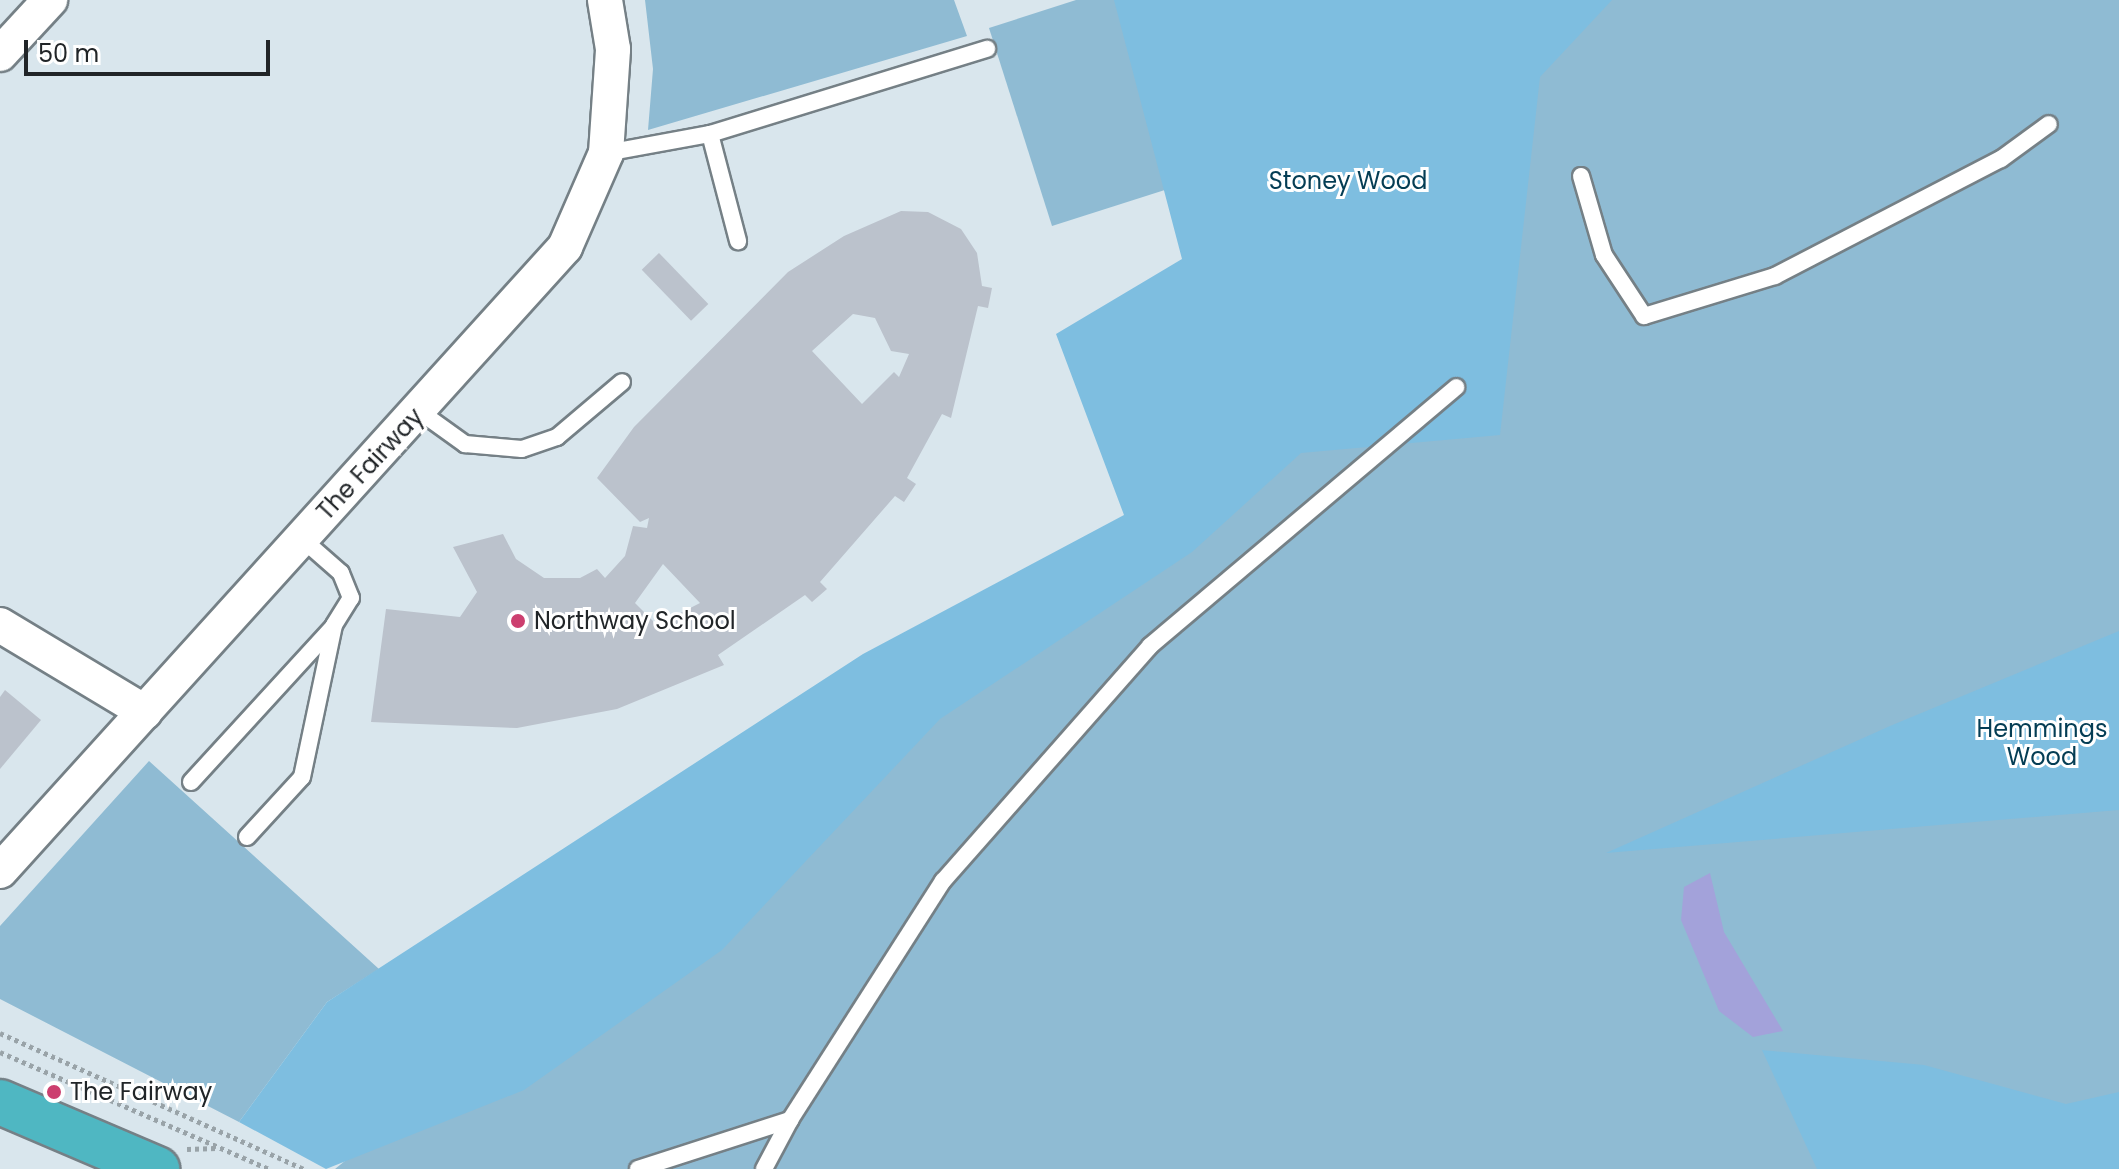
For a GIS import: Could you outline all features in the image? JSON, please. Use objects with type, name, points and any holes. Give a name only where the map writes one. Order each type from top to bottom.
[{"type":"highway","points":[[0,1102],[157,1169]]},
{"type":"street","points":[[0,54],[50,0]]},
{"type":"street","name":"The Fairway","points":[[0,871],[565,247],[606,153],[613,49],[605,0]]},
{"type":"street","points":[[0,625],[145,712]]},
{"type":"lane","points":[[606,153],[710,134],[987,49]]},
{"type":"lane","points":[[1581,176],[1604,255],[1644,316],[1775,276],[2001,159],[2049,124]]},
{"type":"lane","points":[[710,134],[738,241]]},
{"type":"lane","points":[[419,411],[465,444],[522,449],[557,437],[622,382]]},
{"type":"lane","points":[[764,1169],[790,1120],[943,881],[1150,646],[1456,387]]},
{"type":"lane","points":[[191,782],[334,625],[351,598],[346,585],[301,538]]},
{"type":"lane","points":[[247,837],[302,777],[334,625]]},
{"type":"lane","points":[[638,1169],[790,1120]]},
{"type":"path","points":[[0,1033],[156,1098],[304,1169]]},
{"type":"path","points":[[0,1052],[269,1169]]},
{"type":"green space","points":[[645,0],[954,0],[967,36],[648,130],[653,69]]},
{"type":"green space","points":[[1076,0],[1135,0],[1193,181],[1052,226],[989,28]]},
{"type":"green space","name":"Stoney Wood","points":[[1114,0],[1612,0],[1540,77],[1500,435],[1301,453],[1192,552],[940,719],[722,950],[524,1090],[326,1169],[239,1122],[327,1002],[863,654],[1124,515],[1056,334],[1182,259]]},
{"type":"green space","points":[[1338,0],[2119,0],[2119,1169],[335,1169],[1155,507],[1058,338],[1230,250]]},
{"type":"green space","name":"Hemmings Wood","points":[[2119,631],[2119,810],[1606,853],[1890,726]]},
{"type":"green space","points":[[149,761],[379,969],[327,1002],[239,1122],[0,999],[0,926]]},
{"type":"green space","points":[[1762,1050],[1924,1065],[2066,1104],[2119,1092],[2119,1169],[1817,1169]]},
{"type":"shaded area","points":[[1710,873],[1724,932],[1783,1031],[1753,1037],[1719,1011],[1681,920],[1684,887]]},
{"type":"building","points":[[901,211],[928,212],[961,229],[977,253],[982,286],[992,288],[988,308],[978,306],[951,418],[942,414],[907,478],[916,484],[904,502],[895,496],[820,582],[827,589],[812,602],[805,595],[718,655],[724,665],[617,709],[517,728],[371,722],[386,609],[460,617],[477,592],[453,547],[503,534],[516,559],[544,578],[580,578],[597,569],[605,578],[625,556],[633,526],[647,528],[649,518],[640,522],[597,478],[634,427],[788,272],[844,236]],"holes":[[[853,314],[875,318],[891,351],[909,354],[899,377],[894,372],[862,404],[812,351]],[[663,564],[700,603],[657,625],[635,603]]]},
{"type":"building","points":[[659,253],[708,304],[691,321],[642,270]]},
{"type":"building","points":[[5,690],[41,720],[0,769],[0,697]]},
{"type":"place","name":"Northway School","points":[[518,621]]},
{"type":"place","name":"The Fairway","points":[[54,1092]]}]
